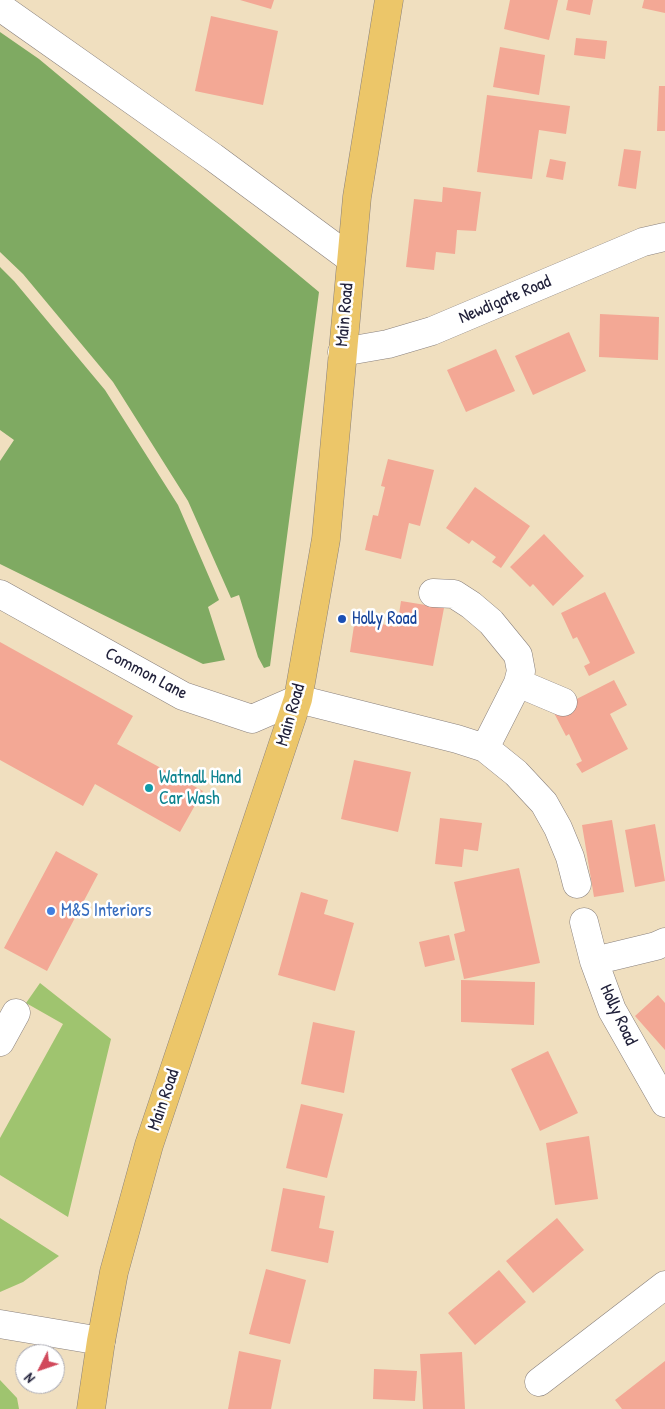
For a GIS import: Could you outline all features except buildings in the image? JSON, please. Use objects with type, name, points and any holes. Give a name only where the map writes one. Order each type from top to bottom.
[{"type":"main road","name":"Main Road","points":[[91,1409],[114,1272],[149,1145],[298,698],[326,539],[357,197],[389,0]]},
{"type":"street","points":[[0,7],[213,157],[351,259]]},
{"type":"street","name":"Newdigate Road","points":[[342,352],[388,344],[432,331],[642,242],[665,237]]},
{"type":"street","points":[[433,593],[454,594],[471,605],[491,622],[518,654],[521,671],[518,683],[485,748]]},
{"type":"street","name":"Common Lane","points":[[0,594],[183,696],[252,719],[298,698]]},
{"type":"street","points":[[518,683],[563,702]]},
{"type":"street","points":[[298,698],[458,739],[485,748],[516,773],[544,803],[570,857],[577,884]]},
{"type":"street","name":"Holly Road","points":[[584,922],[594,961],[612,1010],[665,1103]]},
{"type":"street","points":[[594,961],[661,944]]},
{"type":"street","points":[[0,1042],[16,1013]]},
{"type":"street","points":[[539,1382],[665,1285]]},
{"type":"street","points":[[0,1324],[101,1341]]},
{"type":"green space","points":[[0,32],[39,59],[319,292],[270,666],[264,668],[258,657],[239,595],[231,598],[188,501],[113,382],[23,274],[0,252]]},
{"type":"green space","points":[[0,267],[14,281],[105,390],[178,505],[219,600],[208,607],[225,660],[203,664],[0,564],[0,461],[14,440],[0,430]]},
{"type":"green space","points":[[40,983],[111,1039],[68,1217],[0,1175],[0,1138],[63,1024],[26,1003]]},
{"type":"green space","points":[[0,1218],[59,1256],[23,1282],[0,1292]]},
{"type":"green space","points":[[0,1380],[17,1398],[19,1409],[0,1409]]},
{"type":"place","name":"Holly Road","points":[[342,619]]},
{"type":"place","name":"Watnall Hand Car Wash","points":[[149,788]]},
{"type":"place","name":"M&S Interiors","points":[[51,911]]}]
